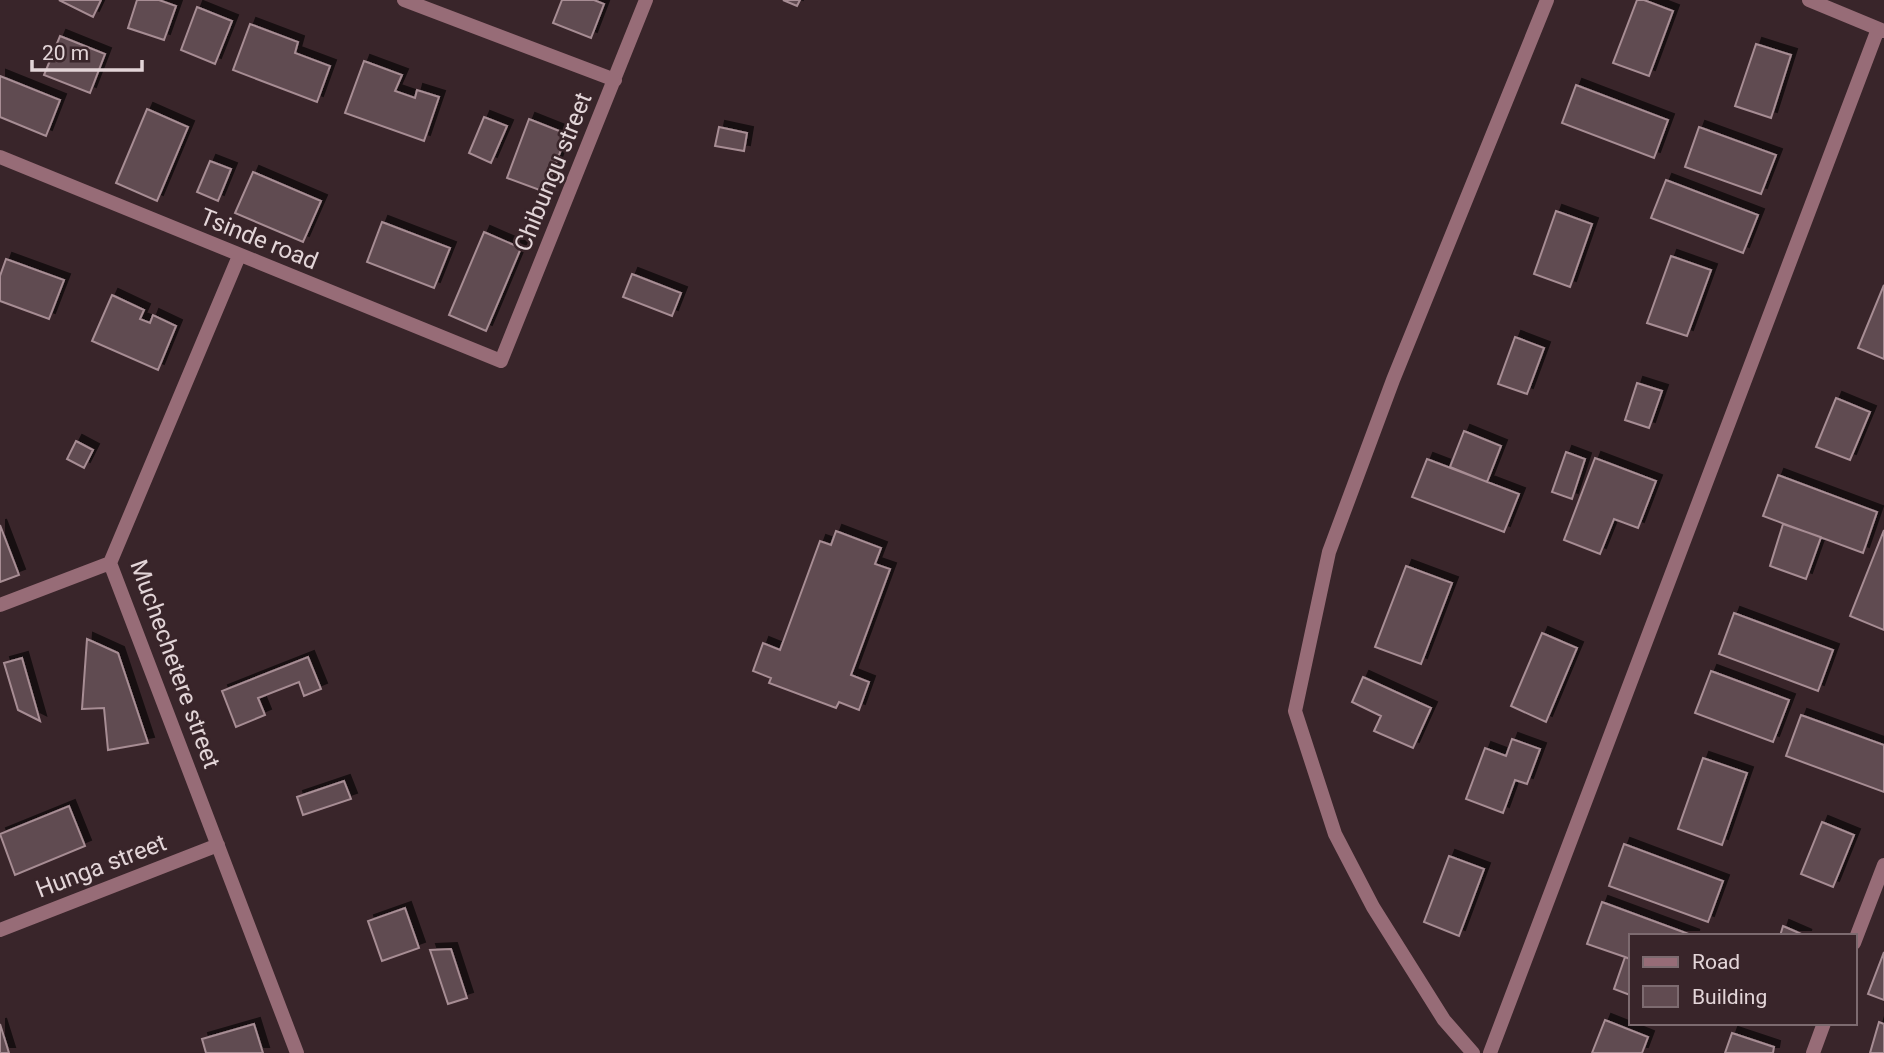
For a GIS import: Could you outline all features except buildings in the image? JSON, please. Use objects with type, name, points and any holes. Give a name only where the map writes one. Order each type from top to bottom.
[{"type":"street","points":[[404,0],[615,80]]},
{"type":"street","name":"Chibungu street","points":[[501,361],[646,0]]},
{"type":"street","points":[[1473,1053],[1444,1020],[1373,907],[1335,834],[1295,711],[1329,552],[1393,380],[1547,0]]},
{"type":"street","points":[[1490,1053],[1881,30],[1809,0]]},
{"type":"street","name":"Tsinde road","points":[[0,157],[501,361]]},
{"type":"street","name":"Muchechetere street","points":[[239,256],[110,562],[296,1053]]},
{"type":"street","points":[[0,605],[110,562]]},
{"type":"street","name":"Hunga street","points":[[0,930],[218,845]]},
{"type":"street","points":[[1856,938],[1884,865]]},
{"type":"street","points":[[1813,1053],[1823,1025]]}]
